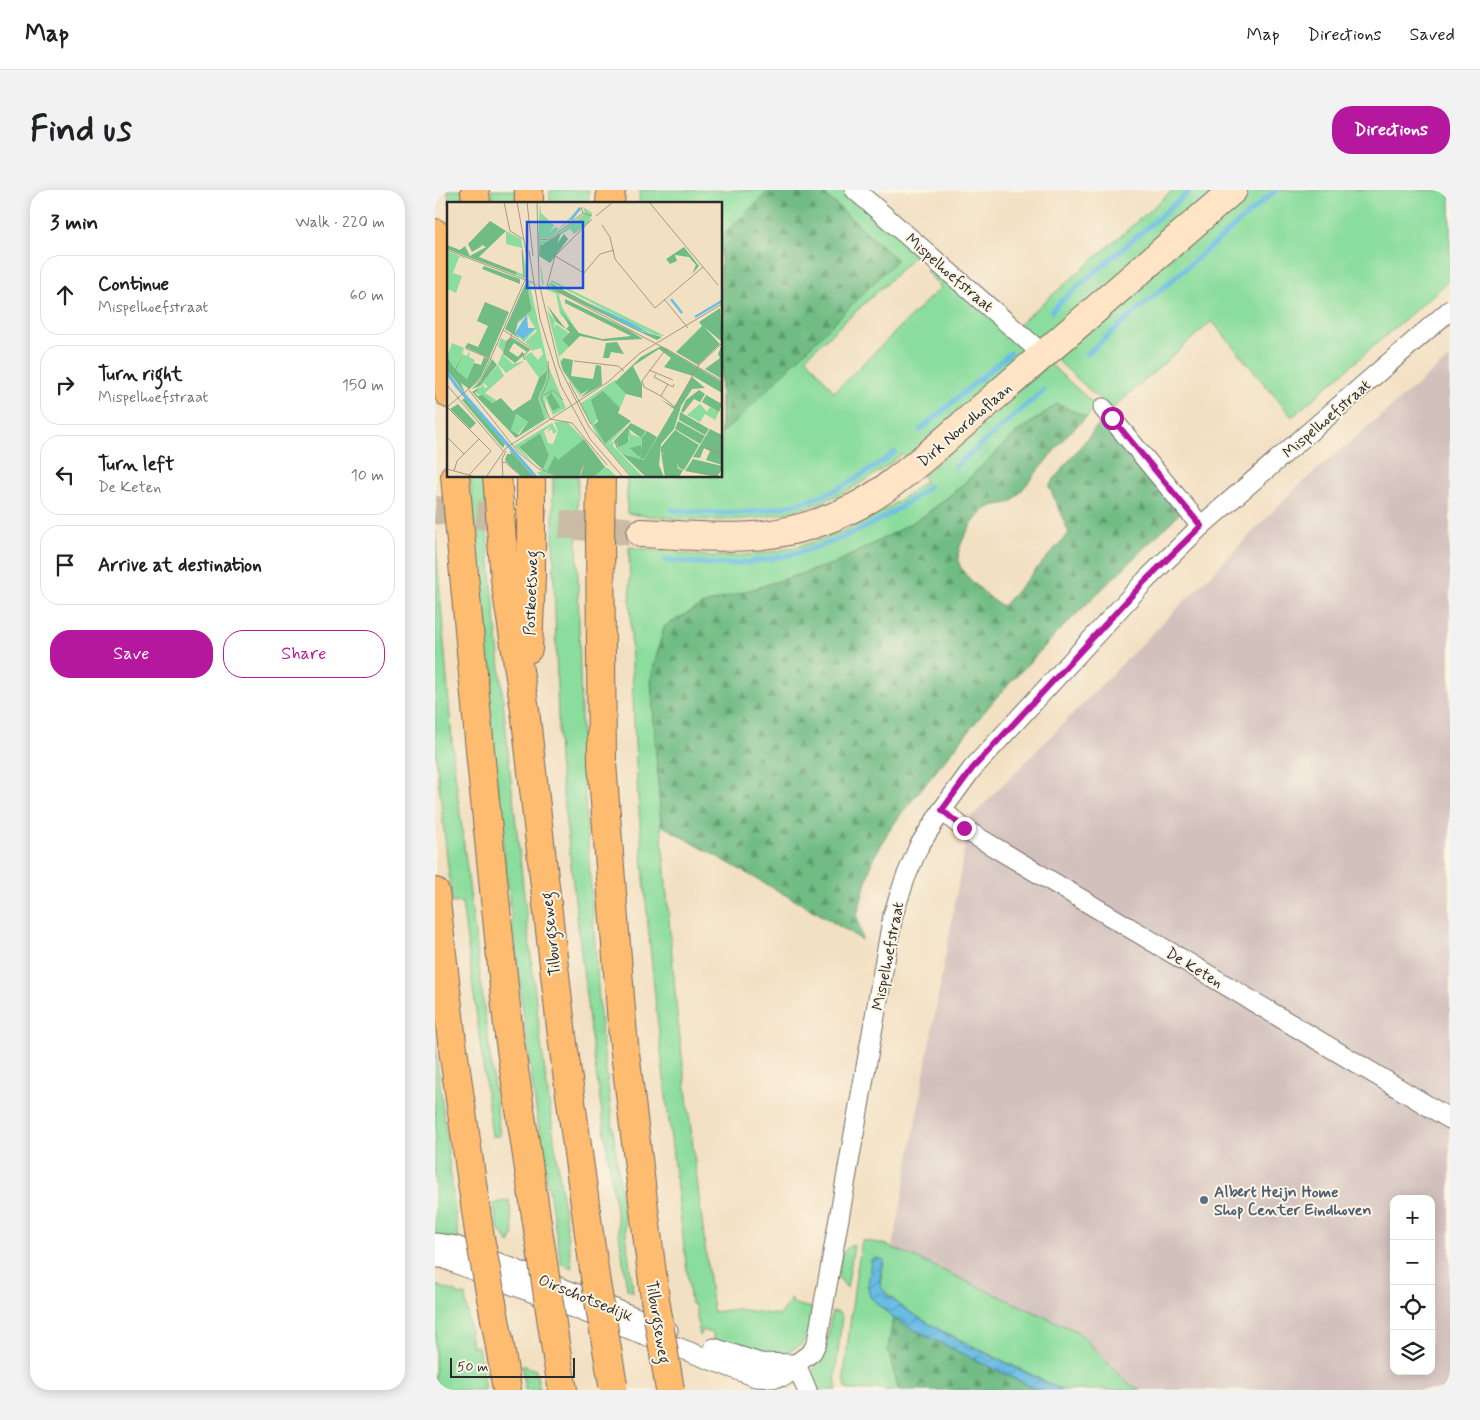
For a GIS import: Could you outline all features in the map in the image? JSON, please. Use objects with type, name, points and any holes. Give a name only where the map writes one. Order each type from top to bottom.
[{"type":"highway","points":[[435,232],[447,371]]},
{"type":"highway","points":[[455,478],[509,1036],[560,1377]]},
{"type":"highway","name":"Tilburgseweg","points":[[497,478],[505,579],[525,710],[562,1036],[595,1277],[613,1388]]},
{"type":"highway","name":"Postkoetsweg","points":[[525,710],[531,577],[531,478]]},
{"type":"highway","name":"Tilburgseweg","points":[[601,478],[599,538],[602,763],[623,1036],[655,1299],[670,1390]]},
{"type":"highway","points":[[435,892],[452,1042],[479,1232],[507,1390]]},
{"type":"street","name":"Mispelhoefstraat","points":[[855,190],[1044,354]]},
{"type":"street","name":"Dirk Noordhoflaan","points":[[641,533],[727,537],[771,534],[809,526],[856,506],[889,485],[924,458],[1233,190]]},
{"type":"street","name":"Mispelhoefstraat","points":[[796,1364],[812,1352],[817,1342],[893,915],[919,846],[972,769],[1145,581],[1201,526],[1450,310]]},
{"type":"street","points":[[1103,408],[1201,526]]},
{"type":"street","name":"De Keten","points":[[942,810],[964,828],[1450,1119]]},
{"type":"street","name":"Oirschotsedijk","points":[[435,1243],[456,1246],[717,1349],[761,1363],[796,1364]]},
{"type":"street","name":"Oirschotsedijk","points":[[435,1258],[443,1258],[756,1377],[771,1378],[785,1376],[796,1364]]},
{"type":"street","points":[[796,1364],[807,1390]]},
{"type":"shaded area","points":[[1450,357],[1450,1390],[1124,1390],[888,1276],[970,818],[1300,484]]},
{"type":"green space","points":[[448,190],[462,190],[463,202],[449,202]]},
{"type":"green space","points":[[491,190],[515,190],[515,202],[493,202]]},
{"type":"green space","points":[[550,190],[589,190],[588,202],[550,202]]},
{"type":"green space","points":[[640,190],[849,190],[919,250],[887,283],[806,357],[834,392],[941,287],[926,271],[936,264],[1030,354],[905,457],[902,454],[875,474],[847,491],[819,503],[791,512],[731,520],[699,520],[627,513],[627,478],[723,478],[723,202],[639,202]]},
{"type":"green space","points":[[770,190],[820,190],[897,260],[736,421],[723,431],[723,235]]},
{"type":"green space","points":[[1173,190],[1220,190],[1045,341],[1036,340],[1018,325]]},
{"type":"green space","points":[[1248,190],[1450,190],[1450,280],[1292,417],[1212,321],[1111,410],[1055,358]]},
{"type":"green space","points":[[1049,363],[1096,406],[1087,417],[1057,404],[1015,434],[958,489],[925,515],[894,533],[836,563],[702,605],[664,627],[651,678],[661,825],[677,1014],[713,1312],[736,1309],[779,1315],[792,1298],[792,1302],[795,1304],[815,1309],[810,1330],[801,1345],[783,1355],[762,1358],[712,1341],[714,1334],[703,1330],[700,1336],[695,1305],[691,1304],[663,1065],[645,886],[634,721],[629,547],[681,554],[742,555],[799,546],[853,527],[878,514],[925,481],[922,476]]},
{"type":"green space","points":[[1057,404],[1087,417],[1068,434],[1012,502],[986,509],[974,521],[964,537],[958,552],[960,566],[964,572],[993,600],[1003,606],[1069,533],[1049,486],[1105,416],[1180,513],[1058,632],[994,700],[901,814],[874,857],[865,885],[857,916],[862,940],[661,825],[651,678],[664,627],[702,605],[836,563],[894,533],[925,515],[958,489],[1015,434]]},
{"type":"green space","points":[[470,478],[484,478],[488,543],[509,762],[540,1036],[572,1268],[561,1264],[538,1121],[509,896],[480,616]]},
{"type":"green space","points":[[553,478],[578,478],[577,536],[582,759],[601,1030],[633,1292],[627,1289],[590,1030],[559,761]]},
{"type":"green space","points":[[435,531],[454,765],[500,1136],[492,1136],[462,902],[452,903],[437,766],[435,744]]},
{"type":"green space","points":[[435,1041],[455,1212],[459,1240],[435,1235]]},
{"type":"green space","points":[[509,1200],[514,1235],[511,1237],[511,1243],[499,1231],[493,1204]]},
{"type":"green space","points":[[862,1240],[887,1245],[1078,1332],[1127,1383],[1141,1390],[1063,1390],[936,1328],[903,1308],[881,1288],[880,1283],[884,1260],[877,1258],[871,1260],[868,1287],[874,1300],[893,1318],[888,1351],[899,1390],[877,1388],[873,1390],[847,1390],[844,1375]]},
{"type":"green space","points":[[851,1245],[854,1245],[847,1288],[838,1277],[842,1253]]},
{"type":"green space","points":[[435,1285],[456,1292],[456,1295],[465,1295],[472,1347],[478,1346],[485,1390],[435,1390]]},
{"type":"green space","points":[[832,1312],[838,1312],[842,1316],[835,1378],[837,1390],[812,1390],[809,1377],[825,1351]]},
{"type":"green space","points":[[893,1318],[1038,1390],[899,1390],[888,1351]]},
{"type":"green space","points":[[522,1365],[536,1370],[540,1390],[525,1390]]},
{"type":"water","points":[[874,1258],[884,1260],[880,1277],[881,1286],[890,1297],[908,1311],[963,1342],[1063,1390],[1038,1390],[893,1318],[870,1297],[868,1287],[871,1260]]},
{"type":"waterway","points":[[1052,311],[1060,302],[1191,190]]},
{"type":"waterway","points":[[1087,354],[1276,190]]},
{"type":"waterway","points":[[920,430],[1010,353]]},
{"type":"waterway","points":[[956,466],[1044,390]]},
{"type":"waterway","points":[[672,510],[742,513],[798,503],[845,485],[895,452]]},
{"type":"waterway","points":[[666,560],[729,564],[799,553],[822,546],[867,527],[909,502],[929,487]]},
{"type":"tunnel","points":[[435,510],[641,533]]},
{"type":"place","name":"Albert Heijn Home Shop Center Eindhoven","points":[[1204,1200]]},
{"type":"route","points":[[964,828],[942,810],[972,769],[1145,581],[1201,526],[1112,418]]}]
